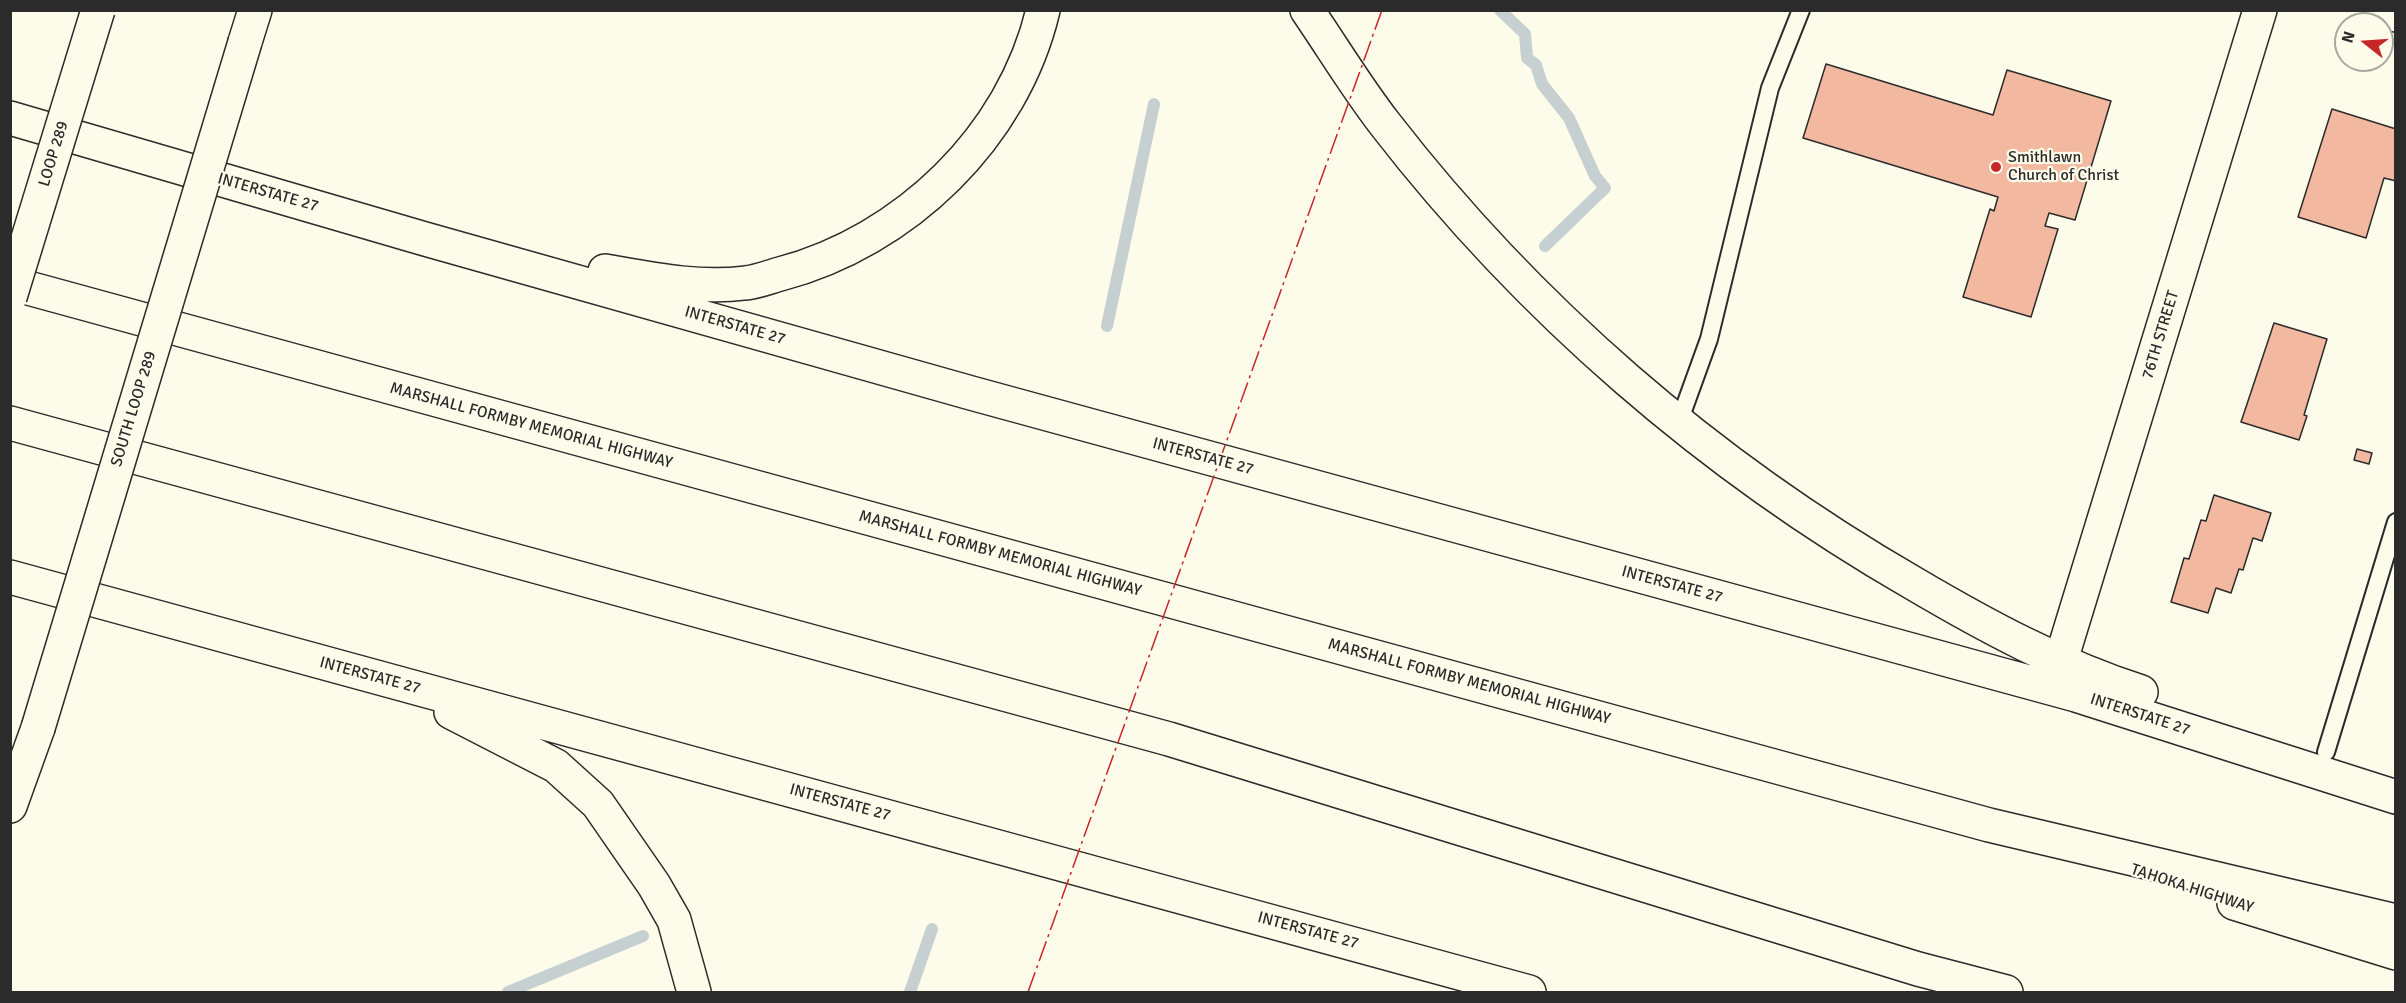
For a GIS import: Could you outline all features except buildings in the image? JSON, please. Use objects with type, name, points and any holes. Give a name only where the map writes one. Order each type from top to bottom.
[{"type":"main road","name":"LOOP 289","points":[[10,297],[98,10]]},
{"type":"main road","name":"SOUTH LOOP 289","points":[[10,806],[38,728],[255,10]]},
{"type":"main road","points":[[425,239],[659,280],[707,285],[747,283],[803,268],[847,251],[893,223],[962,163],[1009,99],[1026,65],[1043,10]]},
{"type":"main road","points":[[1307,10],[1385,123],[1490,248],[1561,319],[1716,453],[1847,545],[1998,633],[2101,679],[2326,752],[2396,778]]},
{"type":"main road","name":"76TH STREET","points":[[2061,660],[2260,10]]},
{"type":"main road","points":[[2382,10],[2396,15]]},
{"type":"main road","name":"INTERSTATE 27","points":[[10,118],[425,239],[971,393],[2076,695],[2396,796]]},
{"type":"main road","name":"MARSHALL FORMBY MEMORIAL HIGHWAY","points":[[10,283],[1989,825]]},
{"type":"main road","points":[[10,423],[1169,739],[1918,969],[2006,993]]},
{"type":"main road","name":"INTERSTATE 27","points":[[10,577],[399,685],[623,743],[1529,993]]},
{"type":"main road","points":[[399,685],[556,766],[598,804],[654,885],[674,920],[694,993]]},
{"type":"main road","points":[[1989,825],[2396,921]]},
{"type":"main road","name":"TAHOKA HIGHWAY","points":[[1989,825],[2396,953]]},
{"type":"main road","points":[[1918,969],[1958,993]]},
{"type":"lane","points":[[1678,422],[1709,339],[1770,88],[1800,10]]},
{"type":"lane","points":[[2326,752],[2396,522]]},
{"type":"waterway","points":[[1500,10],[1525,34],[1527,58],[1536,65],[1542,84],[1569,118],[1595,176],[1605,188],[1545,246]]},
{"type":"waterway","points":[[1107,326],[1154,104]]},
{"type":"waterway","points":[[910,992],[932,929]]},
{"type":"waterway","points":[[508,992],[643,936]]},
{"type":"power","points":[[1028,992],[1382,10]]},
{"type":"place","name":"Smithlawn Church of Christ","points":[[1996,167]]}]
